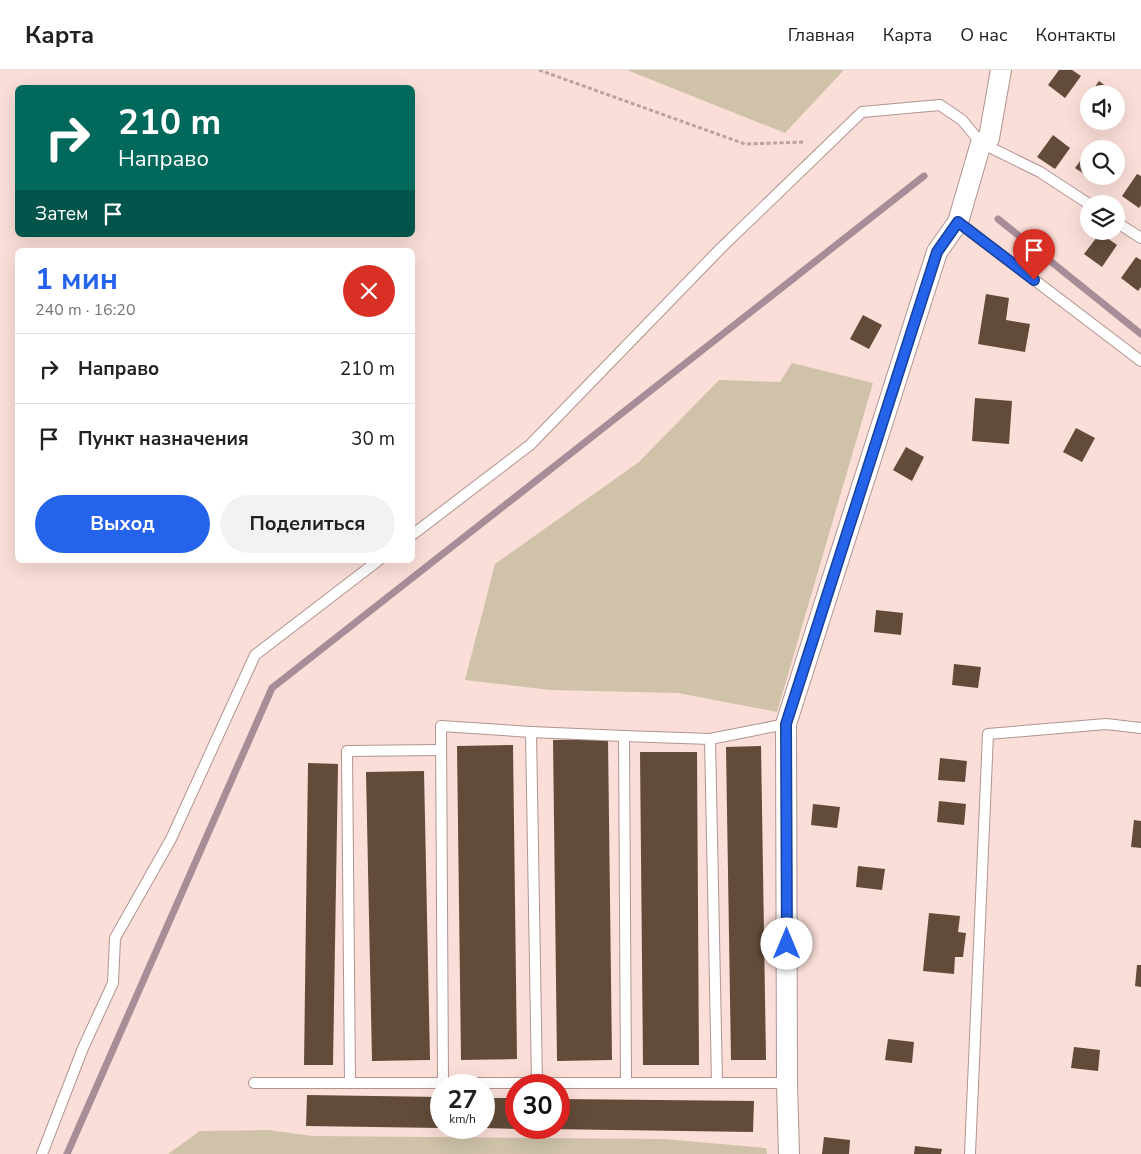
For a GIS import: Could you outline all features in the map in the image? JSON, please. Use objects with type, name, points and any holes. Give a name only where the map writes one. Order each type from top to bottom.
[{"type":"street","points":[[789,1154],[787,1083],[786,724],[937,252],[958,222],[981,143],[989,138],[1001,70]]},
{"type":"lane","points":[[415,533],[530,445],[721,248],[862,112],[940,105],[962,120],[981,143],[1040,172],[1080,198]]},
{"type":"lane","points":[[958,222],[1141,362]]},
{"type":"lane","points":[[1125,228],[1141,238]]},
{"type":"lane","points":[[42,1154],[83,1048],[113,983],[115,938],[171,839],[255,654],[375,563]]},
{"type":"lane","points":[[443,1074],[441,726],[531,732],[710,739],[786,724]]},
{"type":"lane","points":[[970,1154],[988,734],[1106,724],[1141,728]]},
{"type":"lane","points":[[531,732],[537,1074]]},
{"type":"lane","points":[[624,736],[626,1083]]},
{"type":"lane","points":[[710,739],[717,1083]]},
{"type":"lane","points":[[350,1083],[347,751],[441,750]]},
{"type":"lane","points":[[254,1083],[430,1083]]},
{"type":"lane","points":[[570,1083],[787,1083]]},
{"type":"path","points":[[539,70],[745,144],[831,142]]},
{"type":"shaded area","points":[[627,70],[844,70],[785,133]]},
{"type":"shaded area","points":[[792,363],[873,383],[777,712],[678,693],[551,690],[465,680],[495,564],[639,462],[719,380],[780,382]]},
{"type":"shaded area","points":[[268,1130],[312,1136],[430,1137],[430,1139],[663,1139],[766,1148],[767,1154],[168,1154],[200,1131]]},
{"type":"building","points":[[1059,70],[1072,70],[1081,76],[1065,98],[1048,85]]},
{"type":"building","points":[[1099,81],[1104,85],[1096,85]]},
{"type":"building","points":[[1053,135],[1070,148],[1055,169],[1037,157]]},
{"type":"building","points":[[1080,161],[1080,171],[1075,168]]},
{"type":"building","points":[[1137,174],[1141,176],[1141,205],[1139,208],[1123,195]]},
{"type":"building","points":[[1095,240],[1110,240],[1117,245],[1102,267],[1084,254]]},
{"type":"building","points":[[1136,257],[1141,260],[1141,287],[1138,291],[1121,278]]},
{"type":"building","points":[[986,294],[1009,298],[1006,320],[1030,324],[1025,352],[978,344]]},
{"type":"building","points":[[863,315],[882,325],[869,349],[850,339]]},
{"type":"building","points":[[975,398],[1012,401],[1009,444],[972,441]]},
{"type":"building","points":[[1076,428],[1095,438],[1082,462],[1063,452]]},
{"type":"building","points":[[906,447],[924,457],[912,481],[893,470]]},
{"type":"building","points":[[876,610],[903,613],[901,635],[874,632]]},
{"type":"building","points":[[954,664],[981,667],[978,688],[952,685]]},
{"type":"building","points":[[608,739],[612,1060],[557,1061],[553,740]]},
{"type":"building","points":[[513,745],[517,1059],[461,1060],[457,746]]},
{"type":"building","points":[[761,746],[766,1060],[731,1060],[726,747]]},
{"type":"building","points":[[640,752],[697,752],[699,1065],[643,1065]]},
{"type":"building","points":[[940,758],[967,761],[965,782],[938,780]]},
{"type":"building","points":[[308,763],[338,764],[333,1065],[304,1065]]},
{"type":"building","points":[[424,771],[430,1060],[372,1061],[366,772]]},
{"type":"building","points":[[939,801],[966,804],[964,825],[937,822]]},
{"type":"building","points":[[813,804],[840,807],[837,828],[811,825]]},
{"type":"building","points":[[1134,820],[1141,821],[1141,848],[1131,847]]},
{"type":"building","points":[[858,866],[885,869],[882,890],[856,887]]},
{"type":"building","points":[[929,913],[960,916],[958,932],[966,933],[963,957],[955,957],[954,974],[923,971]]},
{"type":"building","points":[[1137,965],[1141,965],[1141,987],[1135,986]]},
{"type":"building","points":[[888,1039],[914,1042],[912,1063],[885,1060]]},
{"type":"building","points":[[1074,1047],[1100,1050],[1098,1071],[1071,1068]]},
{"type":"building","points":[[307,1095],[430,1097],[430,1128],[306,1126]]},
{"type":"building","points":[[495,1098],[505,1098],[505,1129],[495,1128]]},
{"type":"building","points":[[570,1099],[754,1101],[753,1132],[570,1129]]},
{"type":"building","points":[[824,1137],[850,1140],[849,1154],[822,1154]]},
{"type":"building","points":[[915,1146],[942,1149],[941,1154],[914,1154]]},
{"type":"waterway","points":[[67,1154],[272,688],[924,176]]},
{"type":"waterway","points":[[998,219],[1141,334]]},
{"type":"route","points":[[787,944],[786,724],[937,252],[958,222],[1034,280]]}]
